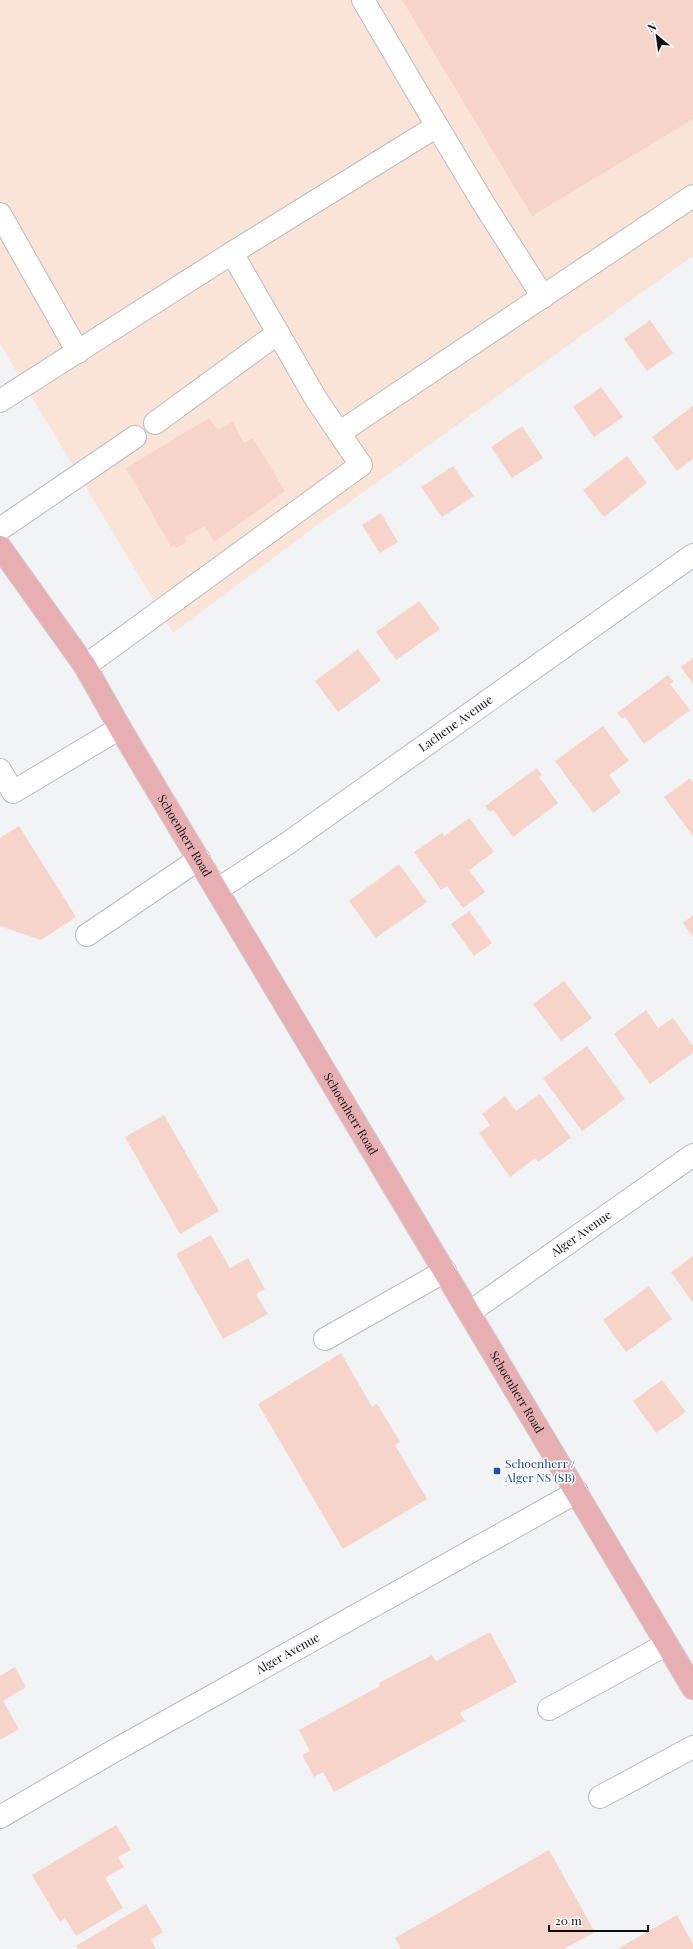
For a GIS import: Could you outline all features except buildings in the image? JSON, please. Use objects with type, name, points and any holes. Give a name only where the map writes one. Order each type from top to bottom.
[{"type":"main road","name":"Schoenherr Road","points":[[0,546],[85,666],[120,728],[470,1312],[693,1688]]},
{"type":"street","points":[[363,0],[482,201],[543,296]]},
{"type":"street","points":[[0,401],[232,253],[437,126]]},
{"type":"street","points":[[339,433],[693,196]]},
{"type":"street","points":[[0,214],[78,352]]},
{"type":"street","points":[[85,666],[361,465],[316,399],[232,253]]},
{"type":"street","points":[[154,423],[278,333]]},
{"type":"street","points":[[0,528],[135,437]]},
{"type":"street","name":"Lachene Avenue","points":[[217,890],[288,842],[693,555]]},
{"type":"street","points":[[0,770],[13,792],[120,728]]},
{"type":"street","points":[[87,935],[199,860]]},
{"type":"street","name":"Alger Avenue","points":[[470,1312],[693,1155]]},
{"type":"street","points":[[325,1339],[445,1271]]},
{"type":"street","name":"Alger Avenue","points":[[0,1817],[119,1748],[577,1492]]},
{"type":"street","points":[[549,1709],[667,1644]]},
{"type":"street","points":[[600,1797],[693,1747]]},
{"type":"shaded area","points":[[0,0],[693,0],[693,256],[316,526],[173,633],[0,344]]},
{"type":"place","name":"Schoenherr / Alger NS (SB)","points":[[497,1471]]}]
